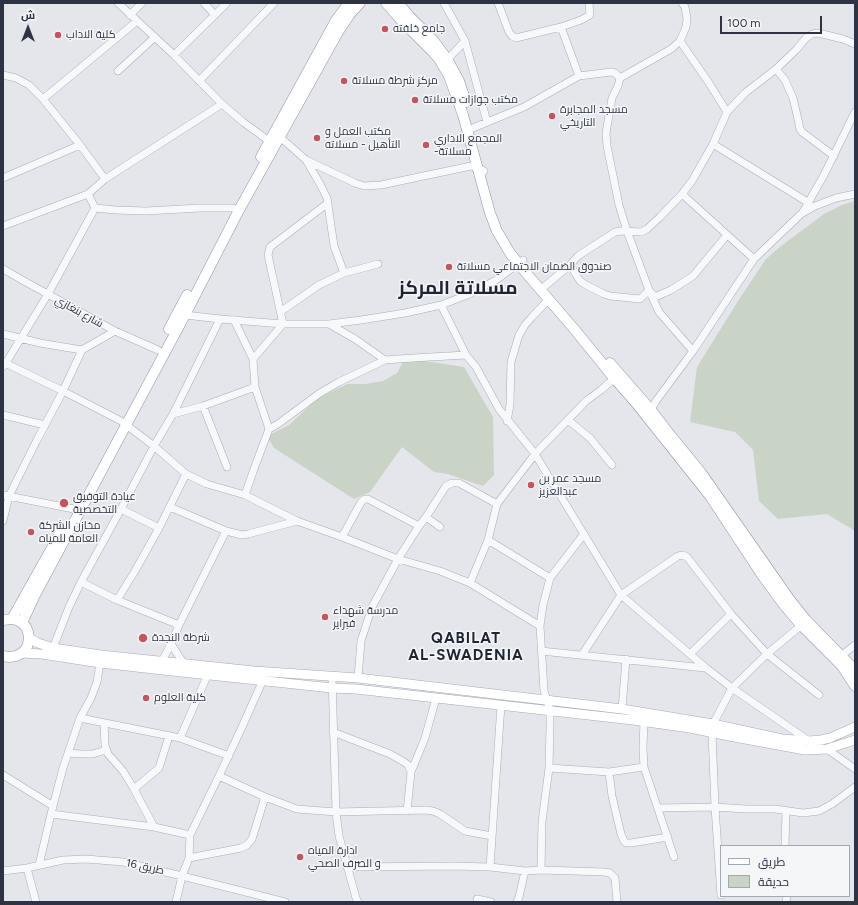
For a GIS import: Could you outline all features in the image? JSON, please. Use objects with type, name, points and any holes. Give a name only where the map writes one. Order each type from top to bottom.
[{"type":"highway","points":[[22,623],[123,423],[158,350],[236,209],[280,137],[329,33],[336,20],[349,3]]},
{"type":"highway","points":[[5,659],[22,653],[28,644],[29,638],[26,627],[22,623],[17,620],[7,619],[74,509],[185,315],[269,141],[338,32],[360,3]]},
{"type":"highway","points":[[386,3],[434,54],[445,62],[481,169]]},
{"type":"highway","points":[[398,3],[432,40],[458,80],[474,128],[490,213],[497,231],[510,252],[545,286],[617,376],[636,403],[649,413],[710,496],[762,575],[784,605],[855,670]]},
{"type":"highway","points":[[520,262],[549,299],[617,376]]},
{"type":"highway","points":[[804,623],[842,666],[855,686]]},
{"type":"main road","points":[[29,638],[53,648],[101,655],[254,671],[358,678],[549,705],[644,722],[690,728],[712,728],[782,739],[809,741],[821,740],[830,738],[855,727]]},
{"type":"main road","points":[[22,653],[42,654],[100,663],[501,705],[549,705],[622,709],[805,750],[827,749],[855,740]]},
{"type":"street","points":[[118,3],[174,55],[222,104],[269,141]]},
{"type":"street","points":[[130,15],[142,3]]},
{"type":"street","points":[[204,3],[215,15]]},
{"type":"street","points":[[174,55],[226,3]]},
{"type":"street","points":[[199,81],[274,3]]},
{"type":"street","points":[[444,3],[465,41],[487,122]]},
{"type":"street","points":[[498,3],[512,36],[516,38],[561,27],[581,20],[590,15],[589,3]]},
{"type":"street","points":[[682,3],[685,7],[687,20],[686,27],[680,41],[671,49],[620,78],[612,98],[606,133],[607,146],[619,205],[649,290],[659,312],[693,351]]},
{"type":"street","points":[[43,99],[137,20]]},
{"type":"street","points":[[561,27],[579,76]]},
{"type":"street","points":[[545,286],[570,265],[578,256],[615,232],[641,232],[647,229],[682,194],[692,181],[713,144],[727,112],[745,93],[776,69],[806,38],[812,34],[818,33],[843,39],[855,44]]},
{"type":"street","points":[[118,71],[155,37]]},
{"type":"street","points":[[445,62],[465,41]]},
{"type":"street","points":[[680,41],[727,112]]},
{"type":"street","points":[[776,69],[785,80],[793,98],[802,132],[834,156]]},
{"type":"street","points":[[474,128],[524,107],[579,76],[611,72],[615,73],[620,78]]},
{"type":"street","points":[[3,75],[16,78],[29,85],[43,99],[105,179]]},
{"type":"street","points":[[3,226],[88,194],[105,179],[222,104]]},
{"type":"street","points":[[649,413],[656,401],[693,351],[754,259],[801,214],[809,203],[855,112]]},
{"type":"street","points":[[280,137],[306,160],[364,186],[381,185],[471,166],[481,169]]},
{"type":"street","points":[[713,144],[809,203]]},
{"type":"street","points":[[3,178],[80,145]]},
{"type":"street","points":[[306,160],[327,198],[334,246],[344,274]]},
{"type":"street","points":[[88,194],[95,208]]},
{"type":"street","points":[[682,194],[754,259]]},
{"type":"street","points":[[801,214],[823,202],[855,194]]},
{"type":"street","points":[[283,324],[268,255],[270,247],[328,203]]},
{"type":"street","points":[[95,208],[146,211],[200,208],[236,209]]},
{"type":"street","points":[[95,208],[48,294],[4,365],[63,391],[123,423],[154,446],[186,474],[207,484],[245,495],[297,522],[342,537],[398,559],[440,571],[470,583],[540,626]]},
{"type":"street","points":[[649,290],[655,297],[688,280],[727,235]]},
{"type":"street","points":[[185,315],[283,324],[329,324],[361,320],[441,304],[467,295],[496,280],[520,262]]},
{"type":"street","points":[[280,312],[319,285],[344,274],[378,264]]},
{"type":"street","points":[[570,265],[580,281],[610,296],[640,299],[649,290]]},
{"type":"street","name":"شارع بنغازي","points":[[3,268],[115,331],[158,350]]},
{"type":"street","points":[[507,421],[510,405],[511,362],[519,335],[528,321],[549,299]]},
{"type":"street","points":[[441,304],[466,355],[476,368],[499,409],[507,421],[535,454],[621,595],[706,668],[732,688],[809,741]]},
{"type":"street","points":[[53,648],[69,607],[81,582],[122,509],[154,446],[173,414],[220,319]]},
{"type":"street","points":[[234,320],[253,359],[255,387],[269,429],[245,495]]},
{"type":"street","points":[[253,359],[283,324]]},
{"type":"street","points":[[329,324],[355,339],[386,360]]},
{"type":"street","points":[[3,521],[6,495],[63,391],[82,350],[115,331]]},
{"type":"street","points":[[3,334],[40,343],[82,350]]},
{"type":"street","points":[[269,429],[320,393],[339,382],[386,360],[466,355]]},
{"type":"street","points":[[470,583],[488,540],[497,504],[535,454],[586,400],[601,390],[617,376]]},
{"type":"street","points":[[173,414],[203,406],[255,387]]},
{"type":"street","points":[[203,406],[227,467]]},
{"type":"street","points":[[3,415],[45,425]]},
{"type":"street","points":[[568,420],[590,438],[612,465]]},
{"type":"street","points":[[117,600],[159,528],[186,474]]},
{"type":"street","points":[[358,678],[361,641],[372,606],[398,559],[446,486],[452,483],[459,483],[497,504]]},
{"type":"street","points":[[6,495],[74,509]]},
{"type":"street","points":[[342,537],[362,501],[365,499],[368,499],[419,526]]},
{"type":"street","points":[[170,507],[226,531],[242,535],[297,522]]},
{"type":"street","points":[[122,509],[159,528]]},
{"type":"street","points":[[426,517],[440,527]]},
{"type":"street","points":[[162,661],[226,531]]},
{"type":"street","points":[[541,870],[542,822],[549,768],[549,705],[544,691],[540,626],[543,605],[550,578],[584,534]]},
{"type":"street","points":[[488,540],[550,578]]},
{"type":"street","points":[[582,654],[621,595],[678,556],[683,555],[687,557],[731,614],[767,654],[820,695]]},
{"type":"street","points":[[81,582],[117,600],[179,625]]},
{"type":"street","points":[[690,654],[731,614]]},
{"type":"street","points":[[720,881],[712,728],[732,688],[767,654],[804,623]]},
{"type":"street","points":[[171,644],[184,664]]},
{"type":"street","points":[[841,656],[855,645]]},
{"type":"street","points":[[541,651],[582,654],[706,668]]},
{"type":"street","points":[[622,709],[626,659]]},
{"type":"street","points":[[39,865],[53,806],[68,753],[80,718],[91,698],[97,682],[100,663]]},
{"type":"street","points":[[180,738],[208,674]]},
{"type":"street","points":[[332,677],[336,812],[339,836],[355,901]]},
{"type":"street","points":[[176,902],[182,876],[189,858],[190,835],[229,756],[263,680]]},
{"type":"street","points":[[407,811],[411,772],[425,738],[436,698]]},
{"type":"street","points":[[490,867],[501,705]]},
{"type":"street","points":[[80,718],[180,738],[229,756]]},
{"type":"street","points":[[644,722],[644,767],[674,857]]},
{"type":"street","points":[[104,723],[106,750],[123,771],[154,826]]},
{"type":"street","points":[[334,732],[390,754],[408,765],[411,772]]},
{"type":"street","points":[[134,789],[159,768],[169,736]]},
{"type":"street","points":[[827,749],[855,769]]},
{"type":"street","points":[[68,753],[93,754],[106,750]]},
{"type":"street","points":[[549,768],[609,772],[644,767]]},
{"type":"street","points":[[609,772],[612,796],[624,841],[631,843],[668,837]]},
{"type":"street","points":[[3,774],[53,806]]},
{"type":"street","points":[[219,776],[265,797],[297,809],[336,812],[426,810],[440,814],[465,831],[492,836]]},
{"type":"street","points":[[658,808],[715,807],[775,809],[803,813],[819,811],[832,804],[855,787]]},
{"type":"street","points":[[189,858],[241,848],[247,845],[252,839],[265,797]]},
{"type":"street","points":[[785,845],[786,811]]},
{"type":"street","points":[[51,814],[154,826],[190,835]]},
{"type":"street","name":"طريق 16","points":[[3,871],[27,868],[63,860],[86,859],[123,862],[285,902]]},
{"type":"street","points":[[347,867],[455,866],[490,867],[525,871],[541,870],[610,873],[615,878],[617,902]]},
{"type":"street","points":[[27,868],[36,902]]},
{"type":"street","points":[[517,902],[525,871]]},
{"type":"street","points":[[477,899],[491,902]]},
{"type":"green space","points":[[855,201],[855,531],[827,514],[778,519],[759,501],[753,450],[735,432],[690,422],[697,367],[766,259],[824,214],[842,205]]},
{"type":"green space","points":[[405,358],[464,367],[493,417],[494,475],[483,486],[448,474],[434,472],[402,447],[370,492],[354,499],[274,448],[267,436],[289,425],[317,399],[347,384],[366,384],[383,381],[397,373]]},
{"type":"place","name":"جامع خلفته","points":[[385,29]]},
{"type":"place","name":"كلية الاداب","points":[[58,35]]},
{"type":"place","name":"مركز شرطة مسلاتة","points":[[344,81]]},
{"type":"place","name":"مكتب جوازات مسلاتة","points":[[415,100]]},
{"type":"place","name":"مسجد المجابرة التاريخي","points":[[552,116]]},
{"type":"place","name":"مكتب العمل و التأهيل - مسلاته","points":[[317,138]]},
{"type":"place","name":"المجمع الاداري -مسلاتة","points":[[426,145]]},
{"type":"place","name":"صندوق الضمان الاجتماعي مسلاتة","points":[[449,267]]},
{"type":"place","name":"مسجد عمر بن عبدالعزيز","points":[[531,485]]},
{"type":"place","name":"عيادة التوفيق التخصصية","points":[[64,503]]},
{"type":"place","name":"مخازن الشركة العامة للمياه","points":[[31,532]]},
{"type":"place","name":"مدرسة شهداء فبراير","points":[[325,617]]},
{"type":"place","name":"شرطة النجدة","points":[[143,638]]},
{"type":"place","name":"كلية العلوم","points":[[146,698]]},
{"type":"place","name":"ادارة المياه و الصرف الصحي","points":[[300,857]]},
{"type":"district","name":"مسلاتة المركز","points":[[458,288]]},
{"type":"district","name":"QABILAT AL-SWADENIA","points":[[466,648]]}]
